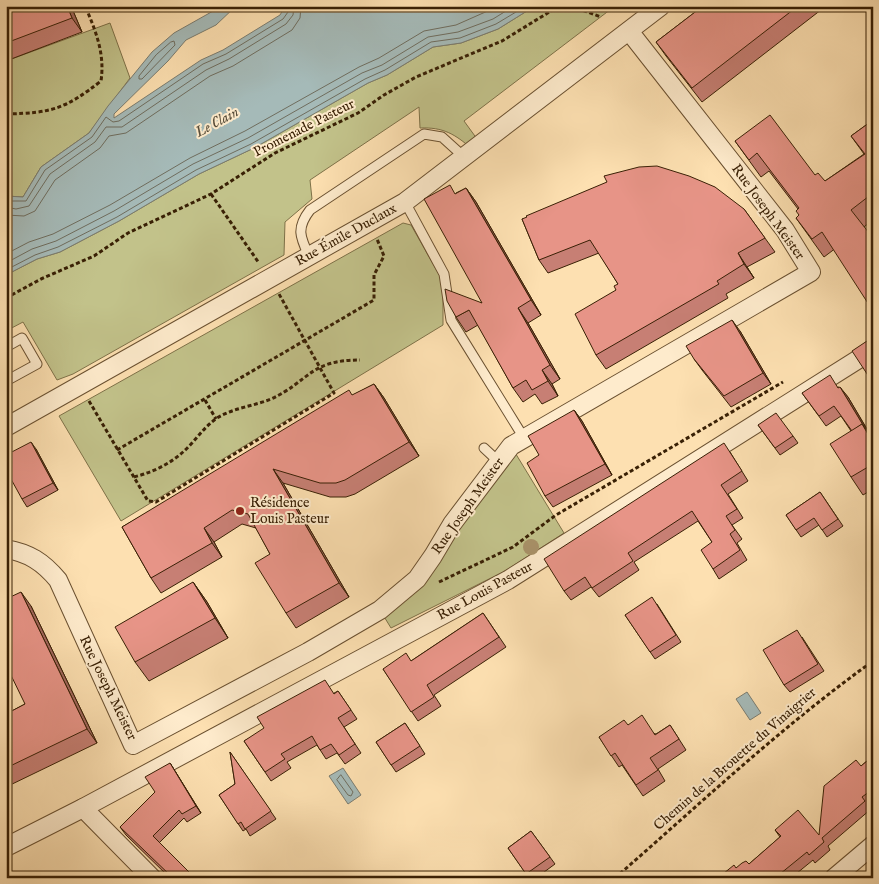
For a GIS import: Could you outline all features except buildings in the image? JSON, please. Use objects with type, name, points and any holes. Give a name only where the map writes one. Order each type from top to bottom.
[{"type":"street","name":"Rue Émile Duclaux","points":[[6,427],[405,202],[661,6]]},
{"type":"street","name":"Rue Joseph Meister","points":[[6,549],[32,556],[46,565],[58,580],[133,745],[308,652],[380,610],[417,579],[434,556],[452,524],[512,446],[811,272],[785,230],[629,31]]},
{"type":"street","name":"Rue Louis Pasteur","points":[[6,847],[83,808],[508,580],[873,350]]},
{"type":"street","points":[[83,808],[152,878]]},
{"type":"street","points":[[834,878],[873,845]]},
{"type":"lane","points":[[309,256],[301,240],[300,229],[303,220],[310,210],[424,134],[442,137],[463,156]]},
{"type":"lane","points":[[405,202],[444,274],[451,320],[524,438]]},
{"type":"lane","points":[[6,347],[22,338],[37,364],[6,381]]},
{"type":"lane","points":[[484,448],[499,462]]},
{"type":"path","points":[[6,114],[38,113],[70,104],[102,81],[104,62],[85,6]]},
{"type":"path","name":"Promenade Pasteur","points":[[6,298],[41,279],[94,256],[128,233],[211,194],[275,153],[358,113],[384,94],[416,77],[502,41],[559,6]]},
{"type":"path","points":[[571,6],[601,17]]},
{"type":"path","points":[[80,386],[148,501],[156,502],[334,393],[270,278],[211,194]]},
{"type":"path","points":[[117,450],[374,300],[374,275],[384,256],[367,224]]},
{"type":"path","points":[[134,477],[174,460],[216,419],[280,395],[318,366],[342,360],[360,360]]},
{"type":"path","points":[[436,583],[513,547],[556,515],[787,379]]},
{"type":"path","points":[[205,400],[216,419]]},
{"type":"path","name":"Chemin de la Brouette du Vinaigrier","points":[[616,878],[710,796],[759,750],[873,661]]},
{"type":"green space","points":[[535,6],[615,6],[464,121],[480,143],[472,149],[448,132],[420,128],[419,107],[310,180],[312,199],[285,222],[284,255],[73,374],[57,380],[23,322],[6,331],[6,275],[37,259],[60,252],[119,221],[199,174],[254,148],[368,83],[387,75],[433,47],[461,43],[498,29]]},
{"type":"green space","points":[[110,23],[130,78],[89,133],[41,167],[23,197],[6,196],[6,61]]},
{"type":"green space","points":[[403,223],[411,225],[440,276],[443,285],[443,325],[121,521],[59,416]]},
{"type":"green space","points":[[511,446],[564,533],[505,571],[391,628],[380,610],[407,588]]},
{"type":"water","name":"Le Clain","points":[[222,6],[236,6],[216,25],[186,40],[168,61],[114,114],[114,118],[201,60],[223,50],[280,15],[283,10],[280,6],[535,6],[498,29],[461,43],[433,47],[387,75],[368,83],[254,148],[199,174],[119,221],[60,252],[37,259],[6,275],[6,196],[23,197],[41,167],[89,133],[108,106],[152,52],[174,33]]},
{"type":"water","points":[[747,692],[761,713],[750,720],[736,699]]},
{"type":"water","points":[[343,768],[361,795],[348,804],[329,776]]},
{"type":"place","name":"Résidence Louis Pasteur","points":[[240,511]]}]
